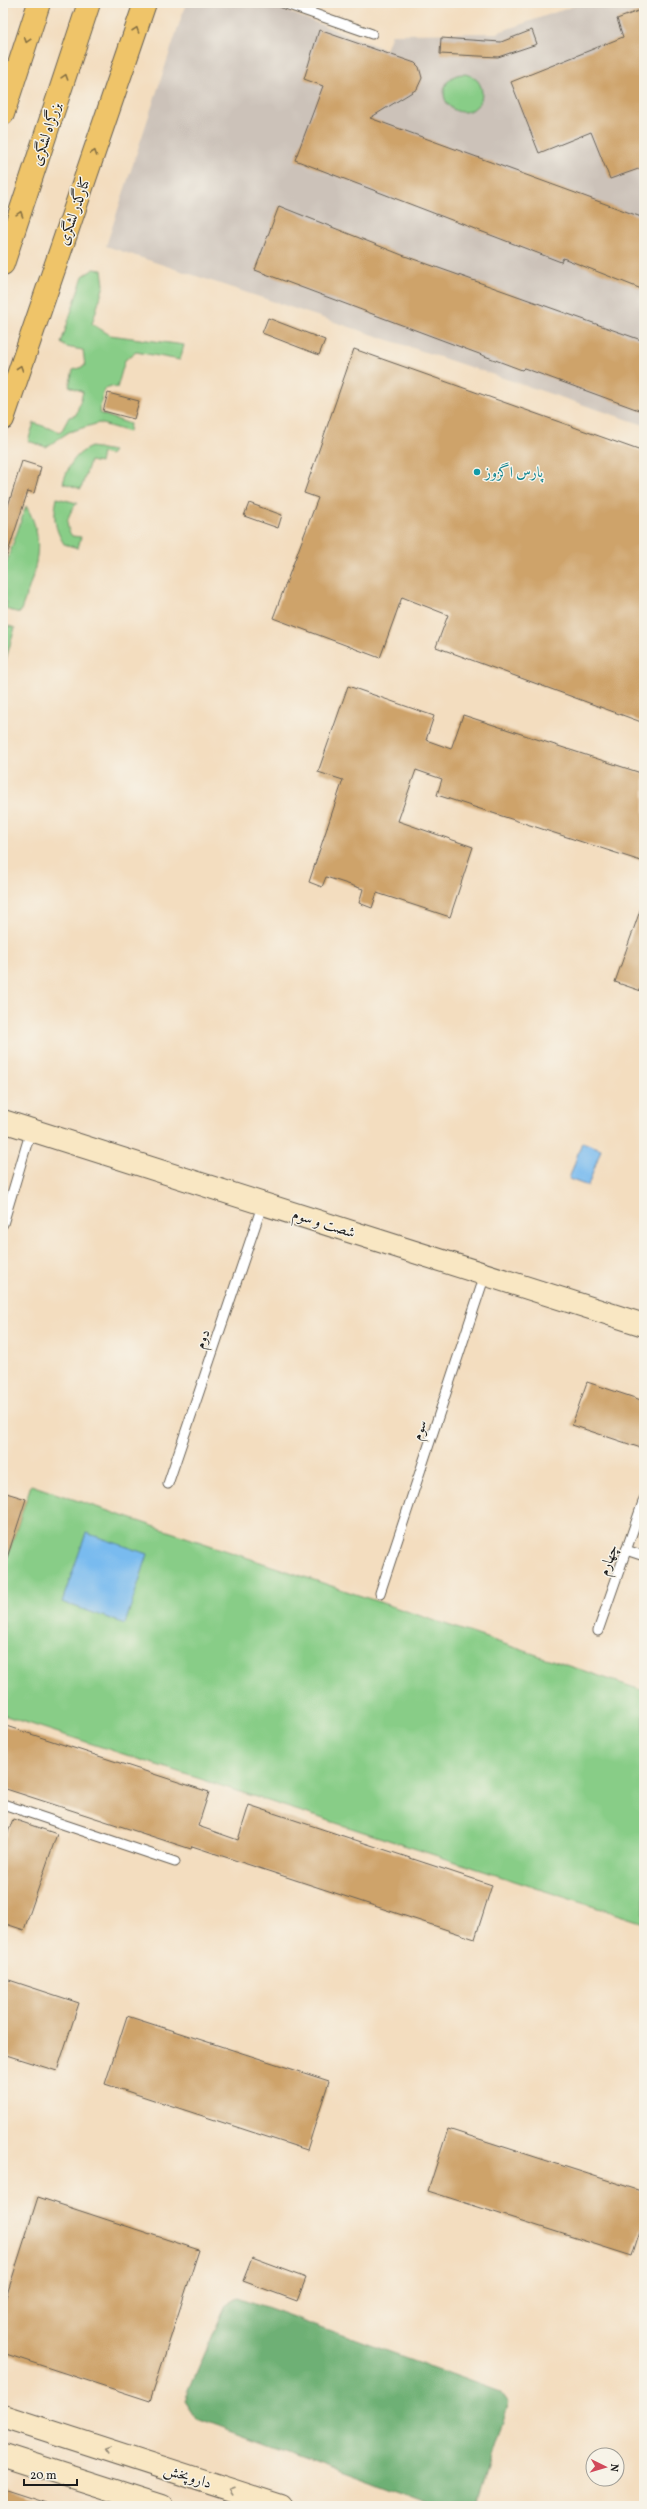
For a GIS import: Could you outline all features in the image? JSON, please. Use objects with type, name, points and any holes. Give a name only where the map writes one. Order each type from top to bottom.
[{"type":"main road","points":[[3,114],[39,3]]},
{"type":"main road","name":"بزرگراه لشگری","points":[[3,264],[89,3]]},
{"type":"main road","name":"کنارگذر لشگری","points":[[3,418],[145,3]]},
{"type":"street","name":"شصت و سوم","points":[[3,1121],[644,1326]]},
{"type":"street","name":"داروپخش","points":[[3,2416],[281,2506]]},
{"type":"street","points":[[3,2455],[119,2496],[162,2506]]},
{"type":"lane","points":[[283,3],[372,34]]},
{"type":"lane","points":[[3,1224],[31,1130]]},
{"type":"lane","name":"دوم","points":[[168,1484],[263,1203]]},
{"type":"lane","name":"سوم","points":[[380,1593],[485,1275]]},
{"type":"lane","name":"چهارم","points":[[598,1631],[644,1499]]},
{"type":"lane","points":[[626,1550],[644,1556]]},
{"type":"lane","points":[[3,1804],[175,1862]]},
{"type":"shaded area","points":[[186,3],[266,3],[386,50],[392,34],[496,33],[582,3],[644,3],[644,425],[106,246]]},
{"type":"green space","points":[[463,74],[476,80],[482,93],[476,106],[463,112],[450,106],[444,93],[450,80]]},
{"type":"green space","points":[[94,269],[102,270],[104,285],[92,324],[110,335],[184,345],[180,360],[136,352],[125,360],[117,388],[111,386],[104,389],[99,413],[130,424],[129,432],[99,423],[69,432],[46,447],[28,441],[34,423],[61,432],[69,417],[76,415],[83,392],[69,386],[73,370],[85,366],[83,350],[66,347],[61,343],[83,276]]},
{"type":"green space","points":[[91,447],[113,451],[110,455],[102,453],[100,463],[90,461],[81,489],[63,483],[72,462],[80,453]]},
{"type":"green space","points":[[57,498],[77,503],[68,519],[68,527],[72,536],[81,537],[78,548],[64,544],[58,533],[55,522]]},
{"type":"green space","points":[[26,506],[33,520],[37,533],[38,546],[34,573],[20,613],[5,609],[7,602],[3,601],[3,573]]},
{"type":"green space","points":[[3,624],[15,628],[3,669]]},
{"type":"green space","points":[[31,1485],[644,1691],[644,1923],[3,1715],[3,1570]]},
{"type":"green space","points":[[238,2297],[501,2392],[509,2403],[477,2506],[437,2506],[197,2418],[185,2400],[226,2304]]},
{"type":"water","points":[[582,1142],[601,1149],[588,1186],[569,1179]]},
{"type":"water","points":[[86,1533],[148,1554],[125,1624],[62,1602]]},
{"type":"building","points":[[638,11],[644,21],[644,167],[610,179],[591,132],[539,153],[511,82],[623,37],[617,19]]},
{"type":"building","points":[[319,30],[415,63],[419,67],[422,78],[417,89],[370,118],[644,218],[644,290],[563,258],[561,262],[295,160],[323,86],[304,79]]},
{"type":"building","points":[[532,30],[537,44],[498,57],[440,54],[441,38],[501,42]]},
{"type":"building","points":[[279,206],[402,255],[644,341],[644,412],[524,368],[522,370],[255,270]]},
{"type":"building","points":[[268,318],[325,340],[319,355],[262,333]]},
{"type":"building","points":[[354,349],[644,452],[644,723],[436,647],[448,615],[402,597],[380,658],[273,618],[318,498],[304,493]]},
{"type":"building","points":[[108,393],[139,401],[134,419],[103,411]]},
{"type":"building","points":[[22,461],[41,467],[34,493],[28,491],[6,558],[3,558],[3,522]]},
{"type":"building","points":[[249,503],[282,515],[278,528],[244,516]]},
{"type":"building","points":[[348,686],[434,716],[426,740],[451,749],[463,715],[644,774],[644,862],[437,795],[442,779],[416,770],[398,821],[473,847],[450,917],[377,893],[372,908],[359,903],[363,889],[326,877],[322,887],[309,882],[343,780],[318,772]]},
{"type":"building","points":[[642,905],[644,905],[644,992],[615,982]]},
{"type":"building","points":[[587,1382],[644,1401],[644,1449],[572,1425]]},
{"type":"building","points":[[3,1492],[26,1499],[6,1561],[3,1561]]},
{"type":"building","points":[[3,1725],[209,1792],[198,1826],[238,1840],[249,1805],[492,1885],[475,1939],[192,1846],[191,1849],[3,1788]]},
{"type":"building","points":[[13,1819],[57,1834],[24,1930],[3,1923],[3,1846]]},
{"type":"building","points":[[3,1978],[79,2003],[57,2071],[3,2054]]},
{"type":"building","points":[[127,2016],[329,2081],[307,2150],[105,2084]]},
{"type":"building","points":[[448,2129],[644,2192],[644,2218],[632,2256],[428,2191]]},
{"type":"building","points":[[38,2197],[199,2250],[150,2401],[3,2353],[3,2307]]},
{"type":"building","points":[[252,2258],[306,2278],[297,2301],[243,2281]]},
{"type":"building","points":[[3,2489],[46,2503],[45,2506],[3,2506]]},
{"type":"place","name":"پارس اگزوز","points":[[477,472]]}]
